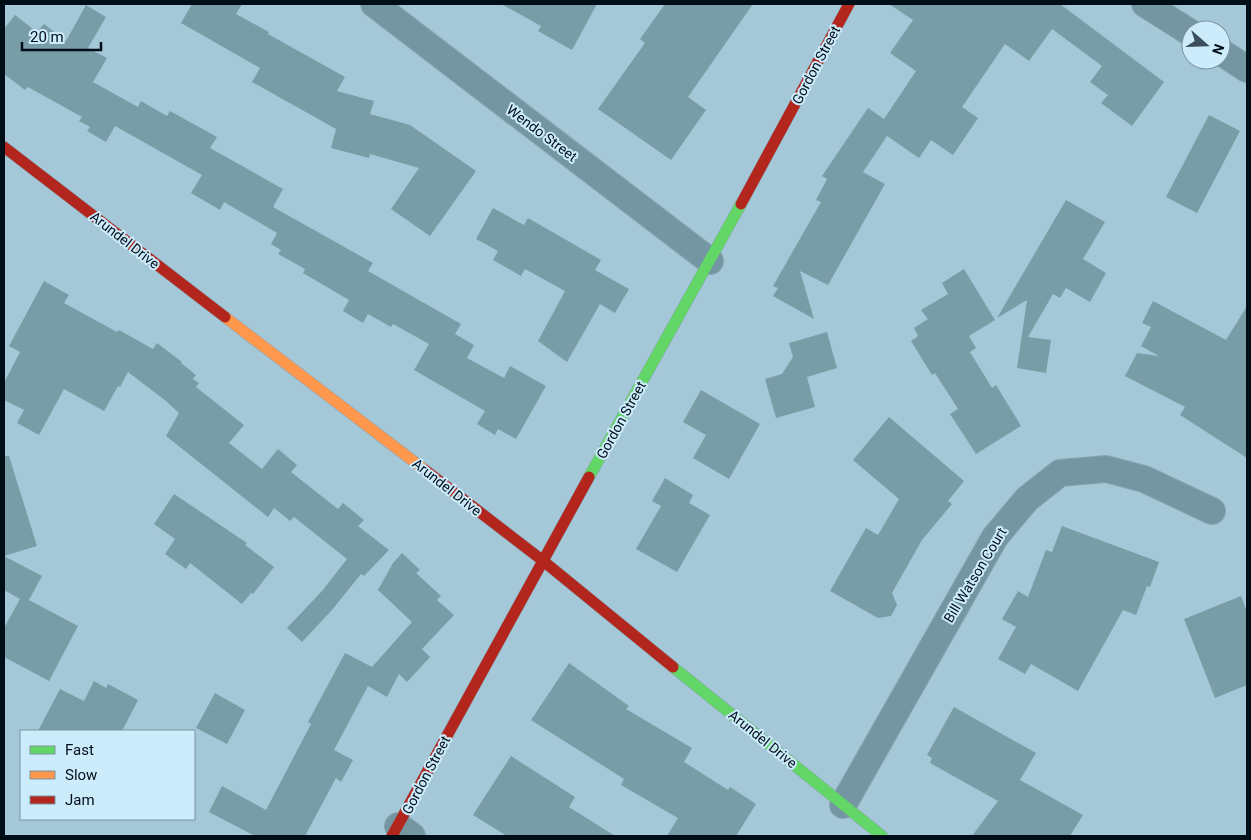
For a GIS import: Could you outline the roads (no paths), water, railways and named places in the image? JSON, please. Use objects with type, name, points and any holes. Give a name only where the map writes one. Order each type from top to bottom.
[{"type":"street","name":"Wendo Street","points":[[374,4],[710,262]]},
{"type":"street","name":"Gordon Street","points":[[401,833],[542,560],[710,262],[849,4]]},
{"type":"street","points":[[1145,4],[1181,27]]},
{"type":"street","points":[[1231,59],[1247,69]]},
{"type":"street","name":"Arundel Drive","points":[[4,147],[542,560],[882,836]]},
{"type":"street","name":"Bill Watson Court","points":[[843,805],[995,537],[1027,499],[1060,473],[1106,469],[1144,478],[1212,510]]}]
